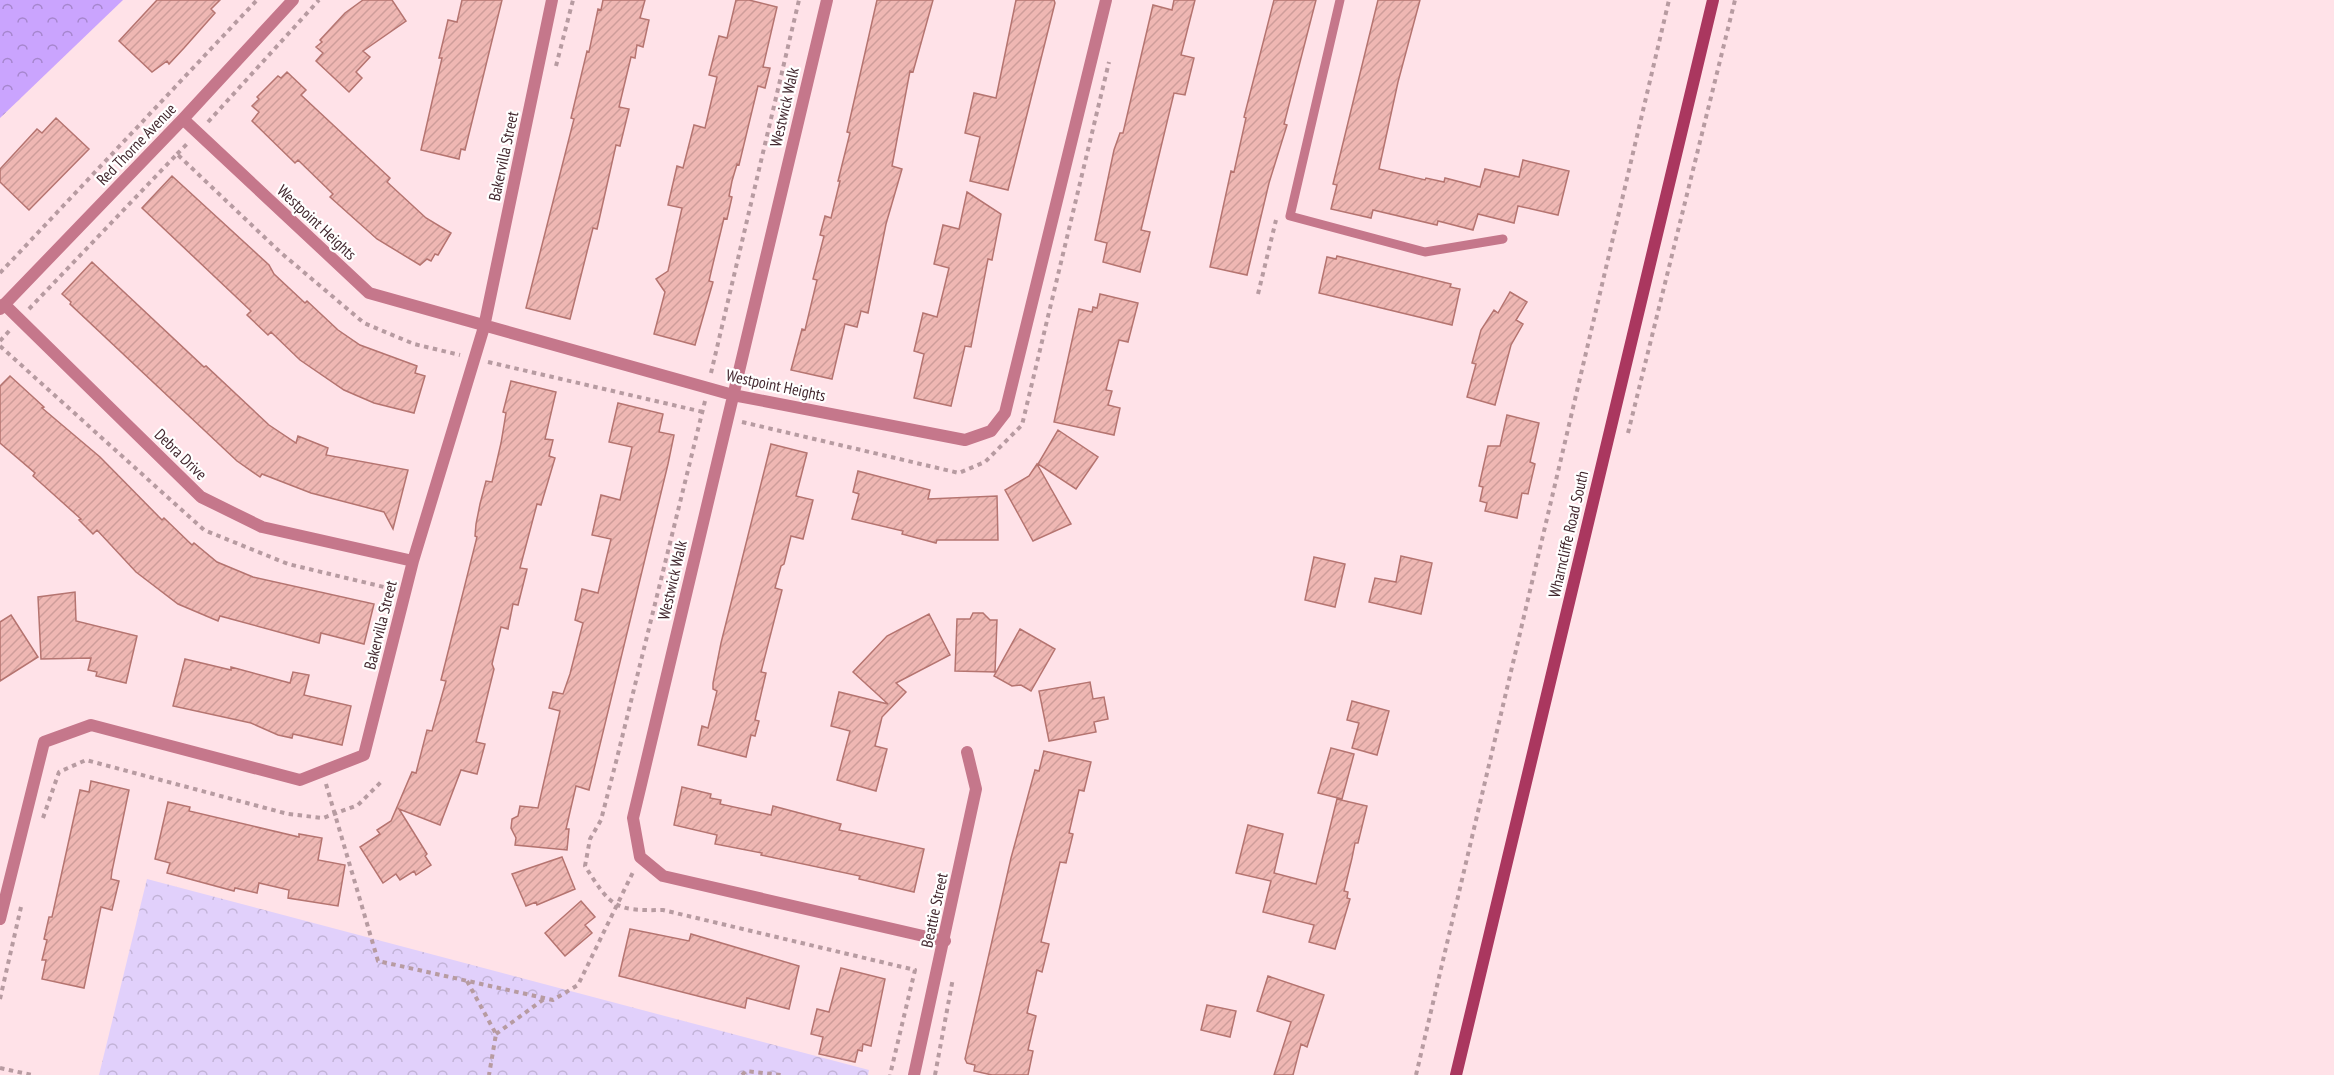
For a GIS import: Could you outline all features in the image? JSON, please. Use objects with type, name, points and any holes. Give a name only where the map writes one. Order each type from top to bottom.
[{"type":"main road","name":"Wharncliffe Road South","points":[[1455,1075],[1713,0]]},
{"type":"street","name":"Red Thorne Avenue","points":[[2,307],[183,119],[293,0]]},
{"type":"street","name":"Bakervilla Street","points":[[0,920],[44,742],[91,725],[300,780],[364,755],[412,561],[484,327],[552,0]]},
{"type":"street","name":"Westwick Walk","points":[[640,857],[633,818],[827,0]]},
{"type":"street","name":"Westpoint Heights","points":[[183,119],[369,293],[733,395],[965,440],[991,431],[1005,413],[1106,0]]},
{"type":"street","name":"Debra Drive","points":[[2,307],[201,497],[262,527],[412,561]]},
{"type":"street","name":"Beattie Street","points":[[914,1075],[945,941],[976,789],[967,752]]},
{"type":"street","points":[[640,857],[663,876],[945,941]]},
{"type":"lane","points":[[1340,0],[1290,216],[1425,252],[1503,239]]},
{"type":"path","points":[[0,273],[257,0]]},
{"type":"path","points":[[202,128],[319,0]]},
{"type":"path","points":[[710,378],[799,0]]},
{"type":"path","points":[[1416,1075],[1669,0]]},
{"type":"path","points":[[1625,443],[1735,0]]},
{"type":"path","points":[[733,419],[959,473],[985,462],[1022,425],[1110,57]]},
{"type":"path","points":[[28,311],[194,137]]},
{"type":"path","points":[[177,154],[280,252],[364,323],[414,344],[465,356]]},
{"type":"path","points":[[0,341],[14,326]]},
{"type":"path","points":[[486,361],[713,413]]},
{"type":"path","points":[[706,400],[601,820],[590,839],[585,866],[606,899],[631,910],[663,910],[915,970],[890,1075]]},
{"type":"path","points":[[40,829],[59,772],[86,760],[288,814],[323,818],[358,805],[382,781]]},
{"type":"path","points":[[322,772],[378,961],[553,1000],[578,985],[640,857]]},
{"type":"path","points":[[0,999],[24,897]]},
{"type":"path","points":[[935,1075],[954,972]]},
{"type":"path","points":[[467,981],[496,1034],[489,1075]]},
{"type":"path","points":[[496,1034],[544,999]]},
{"type":"path","points":[[0,1068],[32,1075]]},
{"type":"path","points":[[742,1075],[746,1071],[781,1075]]},
{"type":"green space","points":[[0,0],[123,0],[0,118]]},
{"type":"green space","points":[[147,879],[869,1070],[868,1075],[99,1075]]},
{"type":"building","points":[[157,0],[220,0],[211,9],[215,13],[169,64],[167,61],[152,72],[119,41]]},
{"type":"building","points":[[363,0],[392,0],[406,21],[363,51],[370,57],[356,72],[362,78],[349,92],[316,61],[323,53],[316,47],[345,13]]},
{"type":"building","points":[[462,0],[502,0],[465,150],[461,149],[459,159],[421,150],[442,58],[439,58],[448,20],[457,22]]},
{"type":"building","points":[[603,0],[645,0],[640,18],[649,20],[643,47],[637,45],[635,58],[631,57],[619,107],[629,109],[620,146],[616,145],[597,229],[593,228],[570,319],[526,308],[574,119],[571,118],[587,51],[589,52],[598,9],[601,10]]},
{"type":"building","points":[[736,0],[749,0],[777,7],[763,67],[770,68],[765,88],[758,86],[739,165],[737,164],[732,181],[729,196],[732,197],[727,219],[724,218],[709,281],[713,282],[695,345],[654,334],[665,292],[656,279],[668,271],[682,208],[668,205],[677,166],[683,168],[694,125],[705,128],[717,77],[709,75],[719,36],[727,38]]},
{"type":"building","points":[[877,0],[933,0],[913,72],[910,71],[892,166],[902,169],[886,224],[868,313],[861,311],[857,327],[845,324],[832,379],[791,370],[802,329],[805,330],[817,280],[813,279],[824,236],[820,235],[825,216],[831,218],[840,181],[838,181],[850,133],[847,132]]},
{"type":"building","points":[[1016,0],[1054,0],[1055,3],[1008,190],[970,181],[980,137],[965,133],[974,93],[996,98]]},
{"type":"building","points":[[1174,0],[1195,0],[1181,55],[1194,58],[1185,95],[1174,93],[1141,230],[1150,232],[1140,272],[1103,262],[1107,243],[1095,240],[1114,150],[1120,133],[1123,133],[1153,5],[1172,10]]},
{"type":"building","points":[[1274,0],[1316,0],[1284,124],[1287,125],[1269,183],[1247,275],[1210,267],[1231,171],[1234,172],[1246,118],[1244,117]]},
{"type":"building","points":[[1378,0],[1420,0],[1398,82],[1379,169],[1425,180],[1426,178],[1444,182],[1445,178],[1480,187],[1485,169],[1519,177],[1523,160],[1569,171],[1558,215],[1518,206],[1514,223],[1478,214],[1473,230],[1438,221],[1437,225],[1373,210],[1371,218],[1331,209],[1337,185],[1333,184]]},
{"type":"building","points":[[287,72],[306,90],[301,95],[390,178],[387,182],[426,218],[451,233],[438,255],[435,254],[431,261],[427,259],[420,265],[377,239],[330,197],[333,194],[298,160],[295,163],[252,121],[259,112],[252,106],[259,99],[257,97],[278,76],[281,78]]},
{"type":"building","points":[[56,118],[89,149],[29,210],[0,182],[0,169],[37,129],[42,133]]},
{"type":"building","points":[[172,176],[269,265],[274,274],[305,303],[307,301],[338,330],[360,345],[417,366],[415,373],[425,376],[414,413],[374,403],[344,390],[300,360],[271,332],[268,335],[247,315],[251,311],[142,208]]},
{"type":"building","points":[[967,192],[1001,214],[992,260],[988,259],[971,347],[965,346],[951,406],[914,398],[924,354],[914,351],[923,313],[937,317],[949,268],[934,264],[943,225],[959,229]]},
{"type":"building","points":[[1337,256],[1451,284],[1450,287],[1460,289],[1452,325],[1319,293],[1327,257],[1336,259]]},
{"type":"building","points":[[92,262],[269,425],[296,443],[298,436],[328,448],[326,455],[408,470],[393,529],[384,512],[311,493],[262,474],[260,477],[237,461],[62,294]]},
{"type":"building","points":[[1510,292],[1527,302],[1516,320],[1523,324],[1511,345],[1495,405],[1467,397],[1476,364],[1472,363],[1481,330],[1494,310],[1498,313]]},
{"type":"building","points":[[1100,294],[1138,303],[1128,342],[1119,340],[1106,390],[1112,391],[1108,405],[1120,408],[1114,435],[1054,422],[1079,309],[1092,312],[1093,307],[1097,308]]},
{"type":"building","points":[[10,376],[44,407],[42,408],[100,457],[162,520],[164,518],[192,545],[194,543],[217,562],[253,577],[374,604],[364,644],[321,633],[319,643],[220,616],[218,621],[178,604],[136,572],[97,530],[93,534],[79,520],[81,519],[33,476],[35,473],[0,443],[0,386]]},
{"type":"building","points":[[511,381],[556,392],[545,439],[553,440],[549,456],[555,458],[541,505],[537,504],[520,568],[527,569],[518,605],[513,604],[508,629],[501,627],[492,664],[494,669],[476,742],[485,744],[477,774],[461,770],[440,825],[399,809],[427,854],[425,856],[431,865],[416,875],[414,871],[400,880],[396,874],[383,883],[360,847],[380,834],[377,830],[391,821],[412,772],[416,773],[427,730],[432,731],[446,681],[441,680],[477,537],[475,536],[476,524],[480,504],[486,481],[492,482],[501,443],[506,413],[503,412]]},
{"type":"building","points":[[618,403],[663,414],[659,432],[674,435],[668,464],[589,790],[576,786],[566,829],[569,829],[567,850],[515,845],[516,838],[511,828],[512,819],[518,816],[520,806],[538,808],[560,711],[549,708],[553,692],[563,694],[570,674],[583,623],[575,620],[582,589],[598,593],[611,539],[592,535],[601,495],[620,500],[632,447],[609,442]]},
{"type":"building","points":[[1507,415],[1539,423],[1530,462],[1535,464],[1528,494],[1522,493],[1517,518],[1485,511],[1487,503],[1480,501],[1483,487],[1479,486],[1488,446],[1500,446]]},
{"type":"building","points":[[1058,430],[1098,457],[1076,489],[1038,464]]},
{"type":"building","points":[[771,444],[807,453],[796,496],[813,500],[803,539],[791,536],[775,588],[782,590],[761,672],[766,673],[755,720],[759,721],[755,736],[751,735],[746,757],[698,745],[702,726],[708,728],[717,691],[713,689],[713,683],[721,643]]},
{"type":"building","points":[[1037,464],[1071,524],[1033,541],[1005,490],[1029,476]]},
{"type":"building","points":[[858,471],[930,490],[928,499],[997,496],[998,540],[937,540],[936,543],[902,534],[903,531],[852,519],[859,494],[853,492]]},
{"type":"building","points":[[1401,556],[1432,563],[1421,614],[1369,602],[1375,578],[1396,582]]},
{"type":"building","points":[[1314,557],[1345,564],[1335,607],[1305,600]]},
{"type":"building","points":[[75,592],[76,621],[137,636],[126,683],[96,676],[97,672],[88,670],[91,658],[41,659],[38,597]]},
{"type":"building","points":[[973,613],[983,613],[990,620],[997,620],[995,672],[955,671],[957,619],[970,619]]},
{"type":"building","points":[[929,614],[950,655],[896,683],[906,692],[882,717],[875,746],[887,749],[876,791],[837,780],[850,731],[831,726],[839,692],[888,704],[853,672],[887,636]]},
{"type":"building","points":[[11,615],[38,657],[0,681],[0,622]]},
{"type":"building","points":[[1020,629],[1055,649],[1031,691],[1021,685],[1012,686],[994,676]]},
{"type":"building","points":[[185,659],[231,670],[231,667],[290,683],[293,672],[309,675],[304,695],[351,706],[342,745],[293,734],[292,738],[278,735],[251,723],[173,706]]},
{"type":"building","points":[[1090,682],[1093,699],[1104,697],[1108,719],[1094,722],[1096,732],[1049,741],[1039,691]]},
{"type":"building","points":[[1352,701],[1389,711],[1377,755],[1352,748],[1359,723],[1347,720]]},
{"type":"building","points":[[1331,748],[1354,754],[1342,799],[1318,793]]},
{"type":"building","points":[[1044,751],[1091,762],[1084,791],[1079,790],[1069,833],[1073,834],[1066,863],[1060,862],[1041,942],[1049,944],[1042,972],[1037,970],[1027,1013],[1036,1016],[1028,1050],[1033,1051],[1028,1075],[992,1075],[974,1071],[975,1065],[967,1063],[965,1059],[1011,858],[1035,770],[1039,771]]},
{"type":"building","points":[[91,781],[129,790],[111,879],[119,881],[112,910],[101,907],[84,988],[42,979],[46,960],[42,960],[47,940],[44,939],[49,917],[52,917],[80,790],[89,792]]},
{"type":"building","points":[[682,787],[711,794],[710,798],[721,800],[720,804],[771,815],[773,806],[841,824],[839,830],[924,849],[914,892],[859,879],[860,876],[715,844],[717,835],[674,825]]},
{"type":"building","points":[[1337,799],[1367,806],[1358,843],[1355,843],[1344,891],[1348,892],[1347,898],[1350,899],[1335,949],[1309,942],[1314,925],[1263,912],[1271,881],[1236,873],[1248,825],[1283,834],[1274,873],[1316,884]]},
{"type":"building","points":[[168,802],[190,807],[189,811],[299,837],[299,834],[322,838],[318,860],[345,865],[338,906],[288,898],[289,890],[259,883],[257,893],[235,888],[234,891],[167,873],[170,863],[155,859]]},
{"type":"building","points":[[562,857],[575,889],[537,905],[536,902],[526,906],[512,874]]},
{"type":"building","points":[[581,901],[595,917],[585,925],[592,933],[565,956],[545,933]]},
{"type":"building","points":[[630,929],[689,941],[691,934],[799,966],[789,1009],[747,998],[745,1008],[619,976]]},
{"type":"building","points":[[841,968],[885,979],[871,1046],[863,1044],[862,1051],[858,1050],[855,1062],[819,1054],[823,1037],[811,1034],[817,1009],[829,1012]]},
{"type":"building","points":[[1268,976],[1324,995],[1307,1047],[1301,1044],[1293,1075],[1274,1075],[1291,1022],[1257,1011]]},
{"type":"building","points":[[1207,1005],[1236,1011],[1230,1037],[1201,1030]]}]
